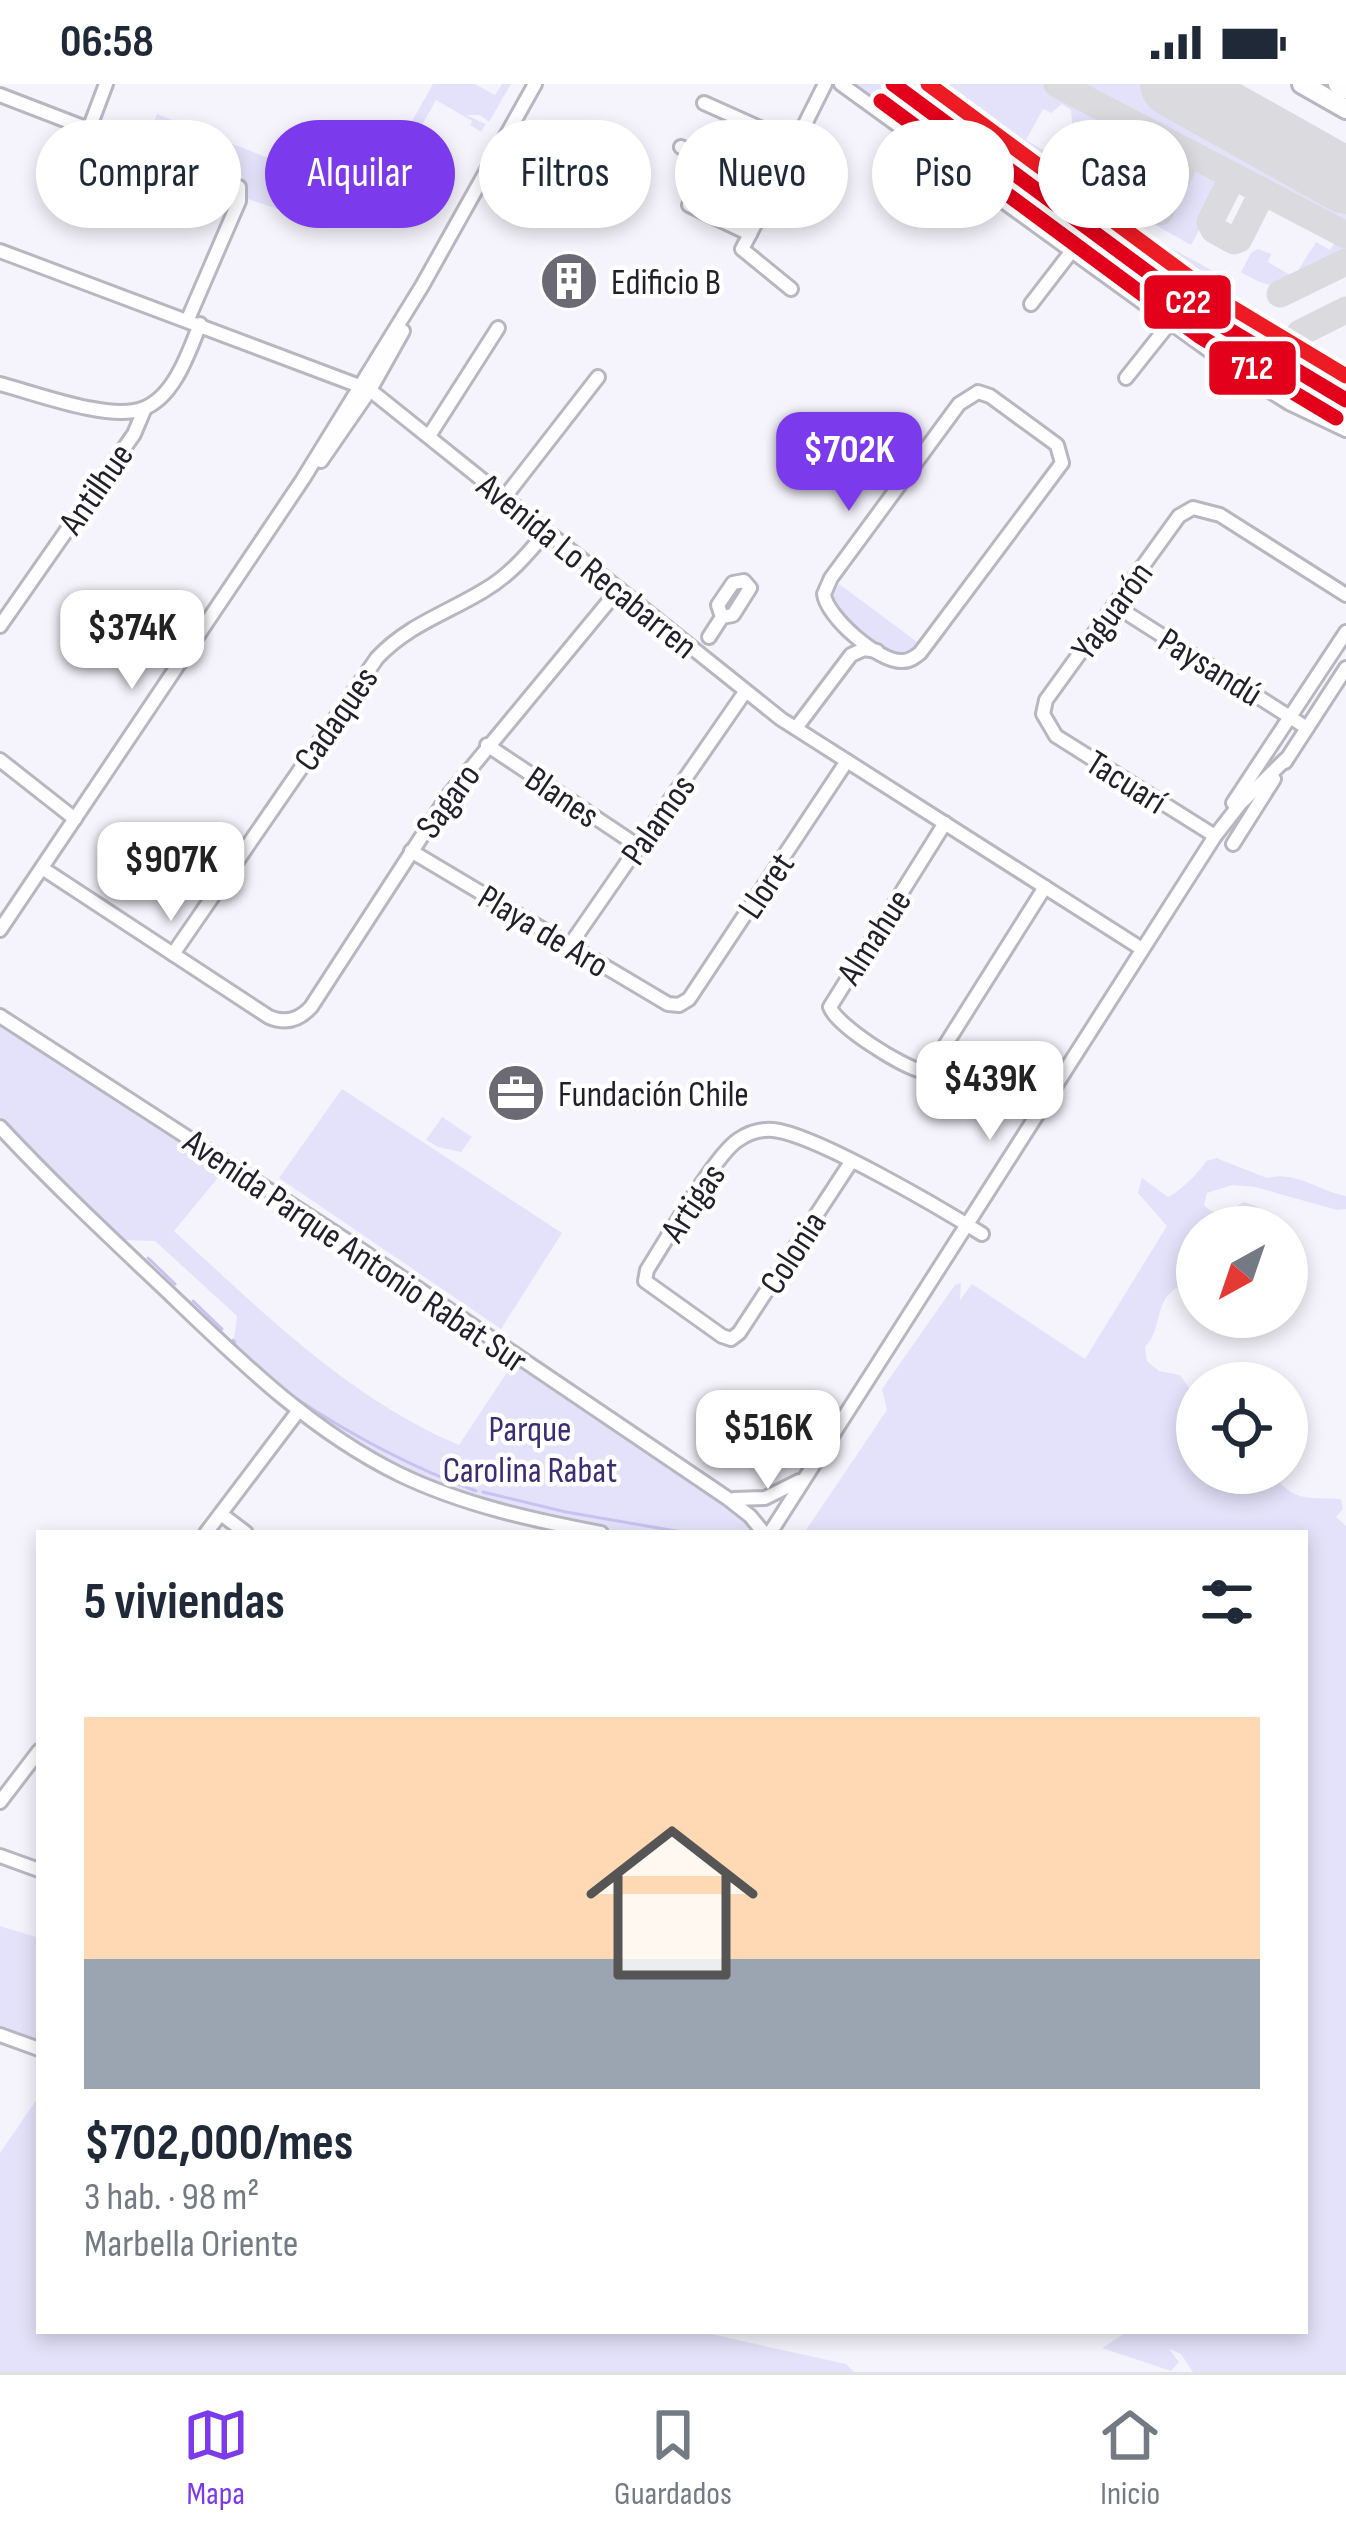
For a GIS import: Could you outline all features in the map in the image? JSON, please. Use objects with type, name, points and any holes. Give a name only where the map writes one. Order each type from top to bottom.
[{"type":"highway","points":[[1302,84],[1346,109]]},
{"type":"highway","points":[[1338,84],[1346,88]]},
{"type":"main road","points":[[893,84],[1211,319],[1346,400]]},
{"type":"main road","points":[[1014,180],[1023,179]]},
{"type":"main road","points":[[1308,377],[1346,388]]},
{"type":"street","points":[[92,120],[106,84]]},
{"type":"street","points":[[0,930],[366,388],[536,84]]},
{"type":"street","points":[[808,120],[825,84]]},
{"type":"street","points":[[841,84],[891,120]]},
{"type":"street","points":[[0,95],[65,120]]},
{"type":"street","points":[[704,103],[742,120]]},
{"type":"street","points":[[1014,210],[1272,394],[1346,430]]},
{"type":"street","name":"Antilhue","points":[[0,626],[134,434],[145,408],[182,369],[194,321],[229,228]]},
{"type":"street","points":[[737,228],[750,234]]},
{"type":"street","points":[[753,228],[742,249],[791,289]]},
{"type":"street","name":"Avenida Lo Recabarren","points":[[0,251],[366,388],[745,692],[1142,949]]},
{"type":"street","points":[[1030,304],[1071,252]]},
{"type":"street","points":[[1126,379],[1168,324]]},
{"type":"street","points":[[429,436],[498,328]]},
{"type":"street","points":[[504,498],[598,377]]},
{"type":"street","points":[[0,385],[94,408],[145,408]]},
{"type":"street","points":[[796,728],[851,655],[864,649],[902,662],[920,653],[1059,470],[1062,457],[1057,445],[983,393],[973,393],[959,404],[827,586],[827,609],[878,652]]},
{"type":"street","name":"Yaguarón","points":[[1045,721],[1046,700],[1179,516],[1193,508],[1220,515],[1346,595]]},
{"type":"street","name":"Cadaques","points":[[173,954],[376,658],[422,620],[505,576],[546,532]]},
{"type":"street","name":"Sagaro","points":[[173,954],[269,1017],[291,1020],[310,1007],[411,850],[487,745],[619,589]]},
{"type":"street","name":"Paysandú","points":[[1114,605],[1307,728]]},
{"type":"street","points":[[702,657],[722,617]]},
{"type":"street","points":[[843,625],[851,639],[851,655]]},
{"type":"street","points":[[769,1530],[1346,632]]},
{"type":"street","points":[[689,646],[703,636],[710,637]]},
{"type":"street","points":[[1233,844],[1346,668]]},
{"type":"street","name":"Palamos","points":[[570,945],[745,692]]},
{"type":"street","name":"Tacuarí","points":[[1045,721],[1056,736],[1215,836]]},
{"type":"street","name":"Blanes","points":[[487,745],[638,846]]},
{"type":"street","points":[[1215,836],[1286,759]]},
{"type":"street","points":[[0,760],[75,818]]},
{"type":"street","name":"Lloret","points":[[679,1006],[689,999],[847,761]]},
{"type":"street","name":"Almahue","points":[[945,824],[830,1007],[840,1023],[907,1066],[922,1071],[934,1063],[1045,887]]},
{"type":"street","name":"Playa de Aro","points":[[411,850],[668,1004],[679,1006]]},
{"type":"street","points":[[42,868],[173,954]]},
{"type":"street","name":"Avenida Parque Antonio Rabat Sur","points":[[0,1016],[355,1246],[728,1498],[764,1530]]},
{"type":"street","points":[[0,1126],[195,1318],[299,1410],[349,1445],[422,1484],[474,1503],[588,1530]]},
{"type":"street","name":"Artigas","points":[[731,1339],[645,1281],[647,1270],[723,1154],[753,1133],[780,1131],[851,1162]]},
{"type":"street","points":[[851,1162],[982,1234]]},
{"type":"street","name":"Colonia","points":[[731,1339],[851,1162]]},
{"type":"street","points":[[208,1530],[299,1410]]},
{"type":"street","points":[[728,1498],[765,1498],[806,1476]]},
{"type":"street","points":[[221,1514],[241,1530]]},
{"type":"street","points":[[746,1530],[750,1516]]},
{"type":"street","points":[[0,1802],[36,1755]]},
{"type":"street","points":[[0,1856],[36,1869]]},
{"type":"street","points":[[0,2036],[36,2048]]},
{"type":"green space","points":[[433,84],[475,84],[495,95],[502,84],[511,84],[490,120],[466,115],[479,121],[479,131],[470,125],[472,121],[436,100],[425,120],[413,120]]},
{"type":"green space","points":[[848,84],[879,84],[928,120],[898,120]]},
{"type":"green space","points":[[906,84],[1052,84],[1116,120],[1072,120],[1071,110],[1062,104],[1051,113],[1043,109],[1026,140],[1038,147],[1038,161],[1027,173],[1014,163],[1014,120],[955,120]]},
{"type":"green space","points":[[1068,84],[1142,84],[1346,187],[1346,232],[1189,148],[1189,120],[1136,120]]},
{"type":"green space","points":[[1192,84],[1209,84],[1346,156],[1346,171]]},
{"type":"green space","points":[[241,147],[265,157],[265,205],[248,199],[241,176]]},
{"type":"green space","points":[[1189,155],[1228,176],[1191,245],[1161,228],[1189,228]]},
{"type":"green space","points":[[1014,187],[1038,201],[1038,221],[1014,203]]},
{"type":"green space","points":[[1048,228],[1074,228],[1219,336],[1346,410],[1346,423],[1246,372]]},
{"type":"green space","points":[[1101,228],[1131,228],[1224,277],[1203,304]]},
{"type":"green space","points":[[1340,234],[1346,238],[1346,258],[1306,280],[1271,285],[1241,272],[1258,249],[1271,254],[1268,262],[1294,277],[1316,242],[1330,250]]},
{"type":"green space","points":[[839,584],[920,644],[899,652],[867,637],[837,613],[833,595]]},
{"type":"green space","name":"Parque Carolina Rabat","points":[[0,1025],[225,1169],[174,1231],[308,1350],[380,1403],[459,1445],[514,1362],[752,1530],[612,1530],[455,1491],[381,1457],[325,1423],[233,1347],[237,1316],[155,1241],[122,1240],[0,1117]]},
{"type":"green space","points":[[342,1089],[562,1233],[501,1329],[279,1178]]},
{"type":"green space","points":[[442,1117],[472,1137],[461,1152],[426,1140]]},
{"type":"green space","points":[[1216,1158],[1267,1178],[1297,1179],[1346,1196],[1346,1209],[1337,1210],[1232,1185],[1207,1193],[1205,1206],[1176,1206],[1176,1288],[1145,1347],[1147,1361],[1159,1371],[1176,1374],[1176,1494],[1295,1494],[1341,1499],[1343,1509],[1336,1517],[1346,1526],[1346,2372],[1193,2372],[1181,2354],[1169,2349],[1179,2362],[1171,2371],[1102,2348],[1123,2334],[1308,2334],[1308,1530],[806,1530],[887,1410],[882,1389],[955,1285],[961,1283],[960,1300],[972,1284],[1085,1359],[1167,1226],[1138,1193],[1142,1178],[1168,1197],[1206,1161]]},
{"type":"green space","points":[[0,1926],[36,1937],[36,2050],[0,2032]]},
{"type":"green space","points":[[36,2100],[36,2334],[711,2334],[846,2364],[854,2372],[0,2372],[0,2153]]},
{"type":"waterway","points":[[148,1258],[175,1284]]},
{"type":"waterway","points":[[193,1301],[222,1329]]},
{"type":"waterway","points":[[297,1399],[384,1450],[476,1491]]},
{"type":"waterway","points":[[483,1492],[670,1530]]},
{"type":"taxiway","points":[[1057,84],[1346,235]]},
{"type":"taxiway","points":[[1233,176],[1210,222],[1214,230],[1234,241],[1263,191]]},
{"type":"taxiway","points":[[1280,294],[1346,262]]},
{"type":"taxiway","points":[[1300,333],[1346,310]]},
{"type":"runway","points":[[1173,84],[1346,181]]},
{"type":"transit line","name":"C22","points":[[893,84],[1211,319],[1346,400]]},
{"type":"transit line","points":[[928,84],[1223,302],[1346,376]]},
{"type":"transit line","name":"712","points":[[881,101],[1199,336],[1336,418]]},
{"type":"place","name":"Edificio B","points":[[569,281]]},
{"type":"place","name":"Fundación Chile","points":[[516,1093]]}]
